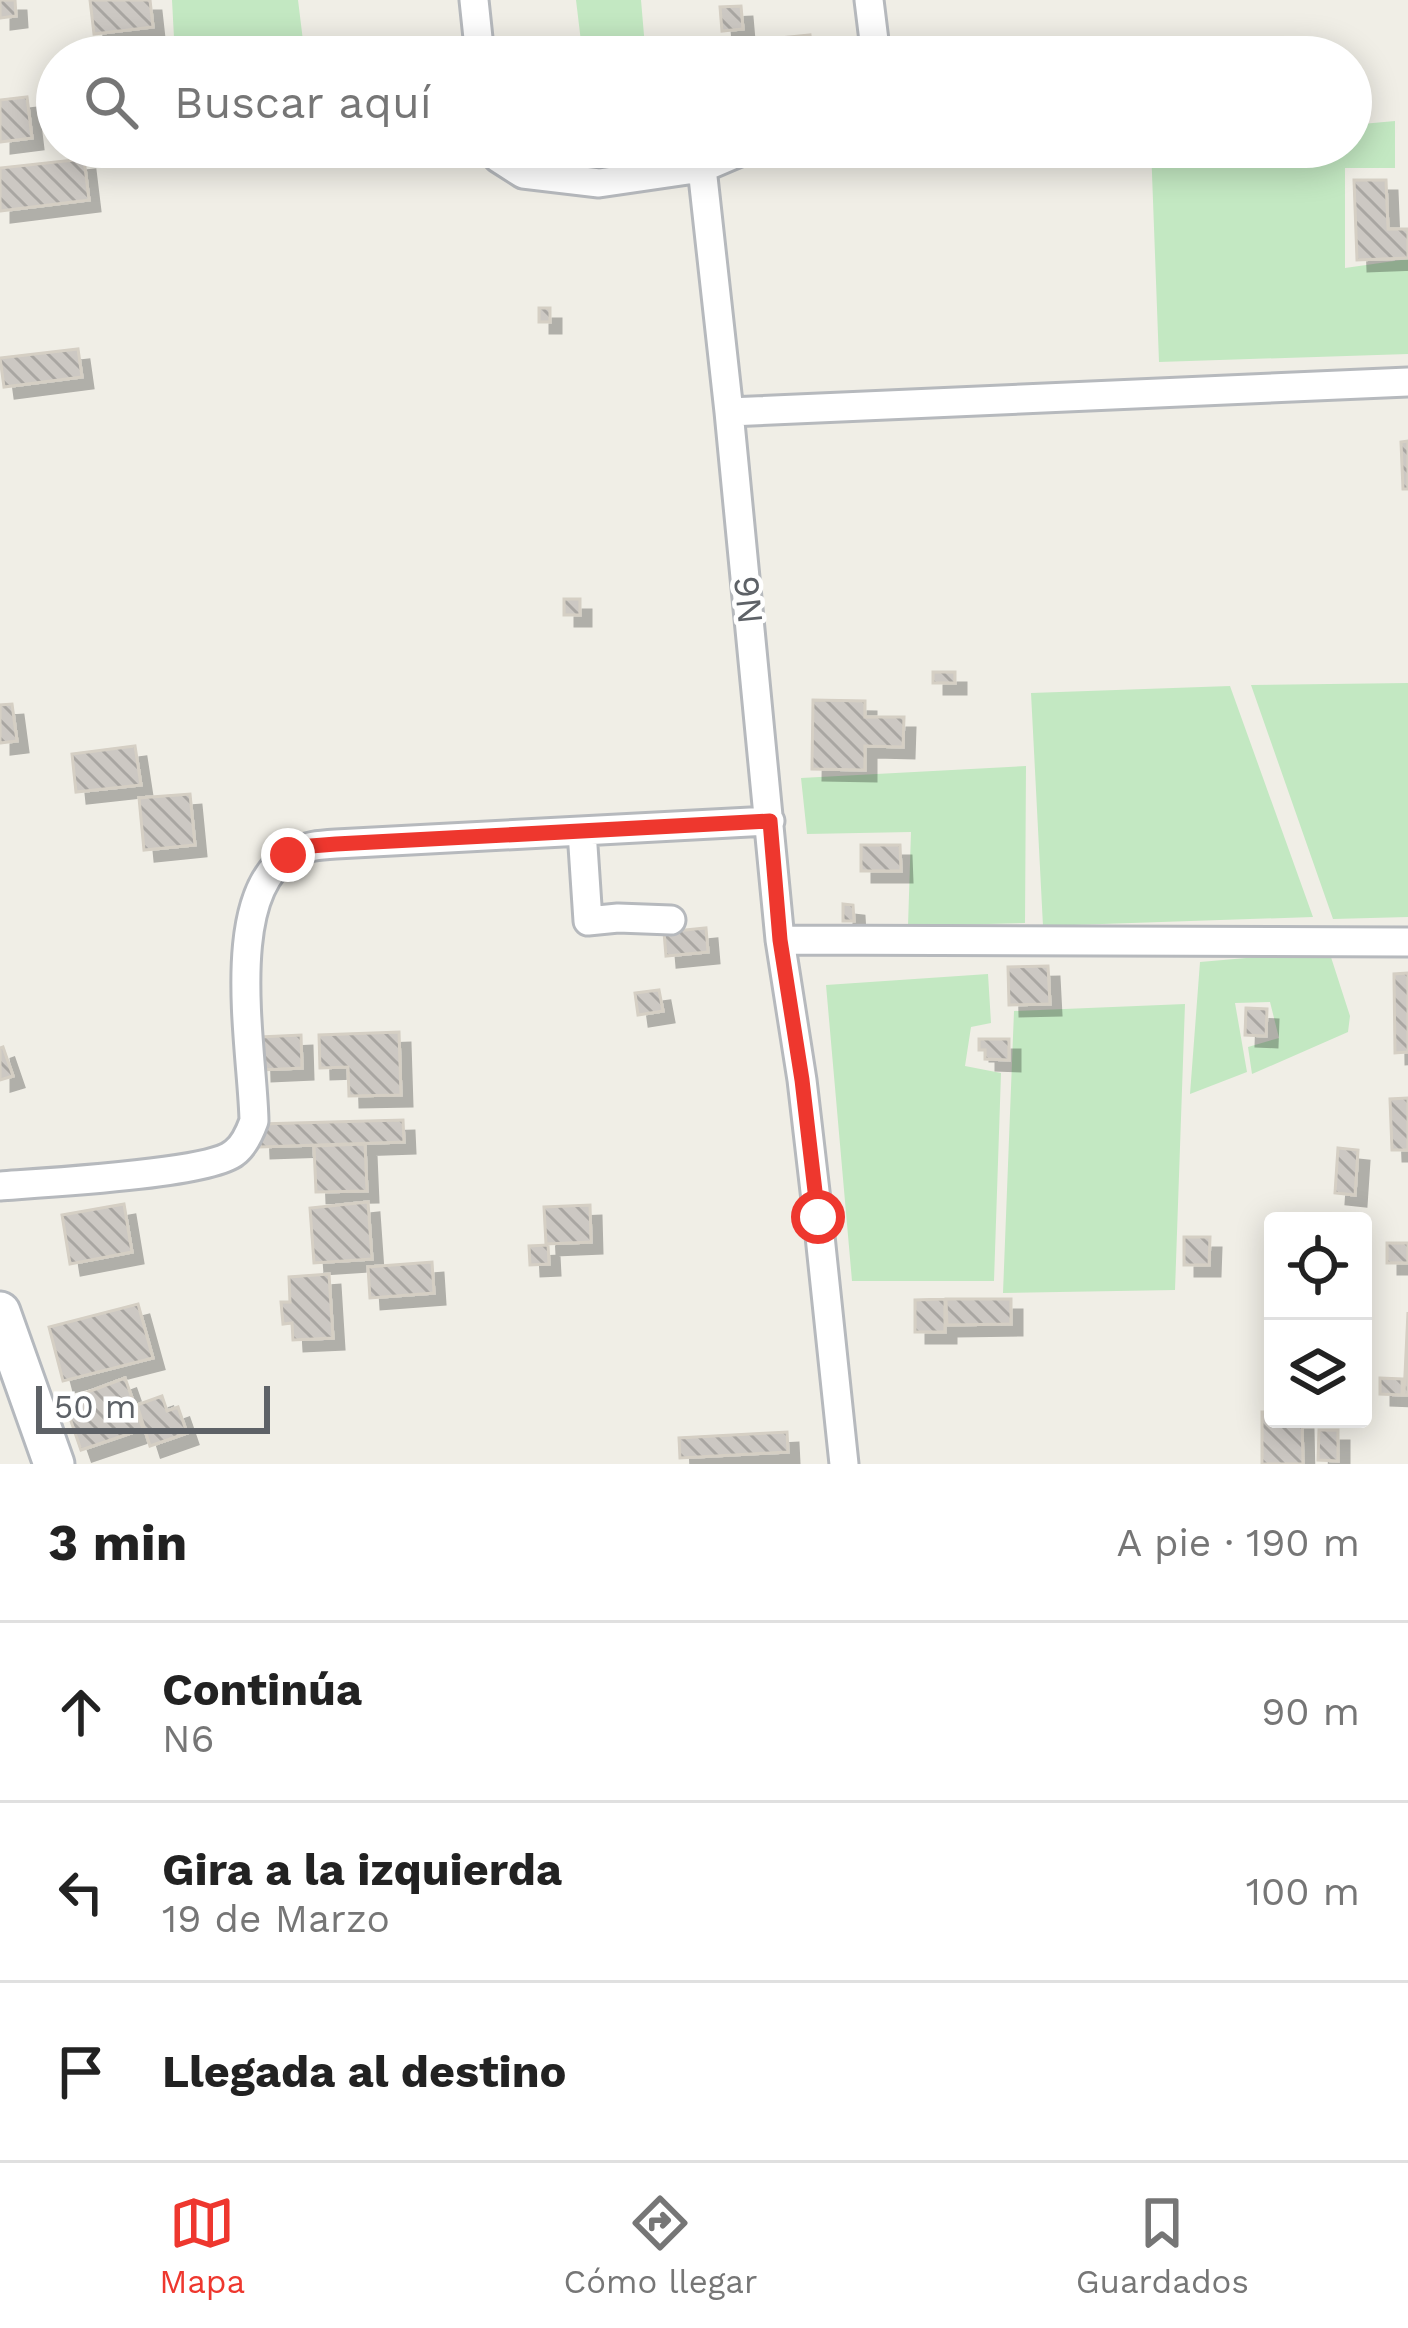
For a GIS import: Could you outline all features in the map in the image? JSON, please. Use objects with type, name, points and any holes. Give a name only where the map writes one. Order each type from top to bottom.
[{"type":"street","points":[[474,0],[478,36]]},
{"type":"street","points":[[869,0],[873,36]]},
{"type":"street","points":[[514,168],[523,174],[598,183],[703,168]]},
{"type":"street","name":"N6","points":[[703,168],[780,940],[816,1195],[844,1464]]},
{"type":"street","points":[[729,412],[1408,382]]},
{"type":"street","points":[[0,1186],[197,1166],[234,1154],[254,1121],[246,940],[257,893],[288,855],[311,846],[770,821]]},
{"type":"street","points":[[582,831],[588,921],[671,920]]},
{"type":"street","points":[[780,940],[1408,941]]},
{"type":"street","points":[[0,1312],[54,1464]]},
{"type":"green space","points":[[172,0],[298,0],[302,36],[174,36]]},
{"type":"green space","points":[[576,0],[641,0],[644,36],[580,36]]},
{"type":"green space","points":[[1395,121],[1395,168],[1372,168],[1372,123]]},
{"type":"green space","points":[[1152,168],[1345,168],[1345,268],[1408,259],[1408,354],[1159,362]]},
{"type":"green space","points":[[1408,683],[1408,917],[1333,919],[1251,685]]},
{"type":"green space","points":[[1230,686],[1313,917],[1043,926],[1031,693]]},
{"type":"green space","points":[[1026,766],[1025,923],[908,926],[911,832],[807,834],[801,778]]},
{"type":"green space","points":[[1329,951],[1350,1016],[1348,1032],[1252,1074],[1248,1047],[1279,1038],[1270,1002],[1235,1003],[1247,1072],[1190,1094],[1200,962]]},
{"type":"green space","points":[[988,974],[991,1023],[971,1027],[965,1066],[1001,1073],[994,1281],[852,1281],[826,985]]},
{"type":"green space","points":[[1185,1004],[1175,1290],[1003,1293],[1014,1011]]},
{"type":"building","points":[[0,0],[15,0],[16,16],[0,18]]},
{"type":"building","points":[[90,0],[150,0],[153,27],[94,34]]},
{"type":"building","points":[[741,6],[743,29],[722,31],[720,7]]},
{"type":"building","points":[[27,97],[32,138],[0,142],[0,100]]},
{"type":"building","points":[[36,164],[36,168],[85,168],[89,200],[0,211],[0,168]]},
{"type":"building","points":[[1354,180],[1386,180],[1388,229],[1408,229],[1408,258],[1357,260]]},
{"type":"building","points":[[539,308],[550,308],[550,322],[539,322]]},
{"type":"building","points":[[78,349],[82,377],[4,387],[0,358]]},
{"type":"building","points":[[1408,441],[1408,489],[1403,489],[1401,442]]},
{"type":"building","points":[[564,599],[580,599],[580,615],[564,615]]},
{"type":"building","points":[[933,672],[955,672],[955,683],[933,683]]},
{"type":"building","points":[[813,700],[865,701],[865,717],[904,717],[903,747],[865,746],[865,770],[812,769]]},
{"type":"building","points":[[12,704],[17,741],[0,743],[0,705]]},
{"type":"building","points":[[135,746],[141,785],[76,792],[72,754]]},
{"type":"building","points":[[190,794],[195,845],[144,850],[139,798]]},
{"type":"building","points":[[861,845],[900,845],[901,871],[861,871]]},
{"type":"building","points":[[843,904],[853,905],[854,921],[843,921]]},
{"type":"building","points":[[706,928],[708,952],[666,956],[664,932]]},
{"type":"building","points":[[1048,966],[1050,1004],[1009,1005],[1008,967]]},
{"type":"building","points":[[1408,973],[1408,1052],[1395,1053],[1394,974]]},
{"type":"building","points":[[659,990],[663,1011],[638,1015],[635,993]]},
{"type":"building","points":[[1246,1008],[1267,1009],[1266,1036],[1245,1035]]},
{"type":"building","points":[[399,1032],[401,1095],[349,1096],[348,1067],[320,1068],[319,1035]]},
{"type":"building","points":[[301,1035],[302,1068],[261,1070],[260,1037]]},
{"type":"building","points":[[979,1039],[1009,1039],[1009,1060],[985,1059]]},
{"type":"building","points":[[0,1048],[13,1076],[0,1080]]},
{"type":"building","points":[[1408,1098],[1408,1150],[1392,1150],[1390,1099]]},
{"type":"building","points":[[403,1120],[404,1142],[260,1147],[259,1124]]},
{"type":"building","points":[[365,1144],[367,1191],[316,1192],[314,1146]]},
{"type":"building","points":[[1338,1148],[1358,1150],[1355,1195],[1335,1193]]},
{"type":"building","points":[[368,1202],[372,1259],[314,1263],[310,1208]]},
{"type":"building","points":[[124,1204],[132,1252],[70,1264],[62,1215]]},
{"type":"building","points":[[590,1205],[591,1242],[546,1244],[544,1207]]},
{"type":"building","points":[[1184,1237],[1210,1237],[1209,1265],[1184,1265]]},
{"type":"building","points":[[1387,1243],[1408,1243],[1408,1263],[1387,1263]]},
{"type":"building","points":[[548,1245],[549,1264],[530,1265],[529,1246]]},
{"type":"building","points":[[432,1262],[434,1293],[370,1298],[368,1267]]},
{"type":"building","points":[[329,1274],[333,1338],[293,1340],[292,1323],[283,1324],[281,1302],[290,1302],[289,1277]]},
{"type":"building","points":[[945,1299],[945,1332],[915,1332],[915,1300]]},
{"type":"building","points":[[946,1299],[1011,1299],[1011,1324],[947,1325]]},
{"type":"building","points":[[138,1304],[153,1358],[63,1381],[49,1327]]},
{"type":"building","points":[[1408,1312],[1408,1395],[1404,1395]]},
{"type":"building","points":[[125,1378],[143,1429],[81,1450],[64,1401]]},
{"type":"building","points":[[1380,1378],[1402,1379],[1402,1395],[1380,1394]]},
{"type":"building","points":[[162,1396],[167,1411],[178,1407],[187,1433],[150,1446],[137,1405]]},
{"type":"building","points":[[1262,1412],[1264,1428],[1302,1428],[1303,1464],[1262,1464]]},
{"type":"building","points":[[1319,1430],[1338,1430],[1338,1461],[1318,1460]]},
{"type":"building","points":[[787,1432],[788,1452],[680,1458],[679,1438]]},
{"type":"route","points":[[288,855],[311,846],[336,844],[770,821],[780,940],[818,1217]]}]
